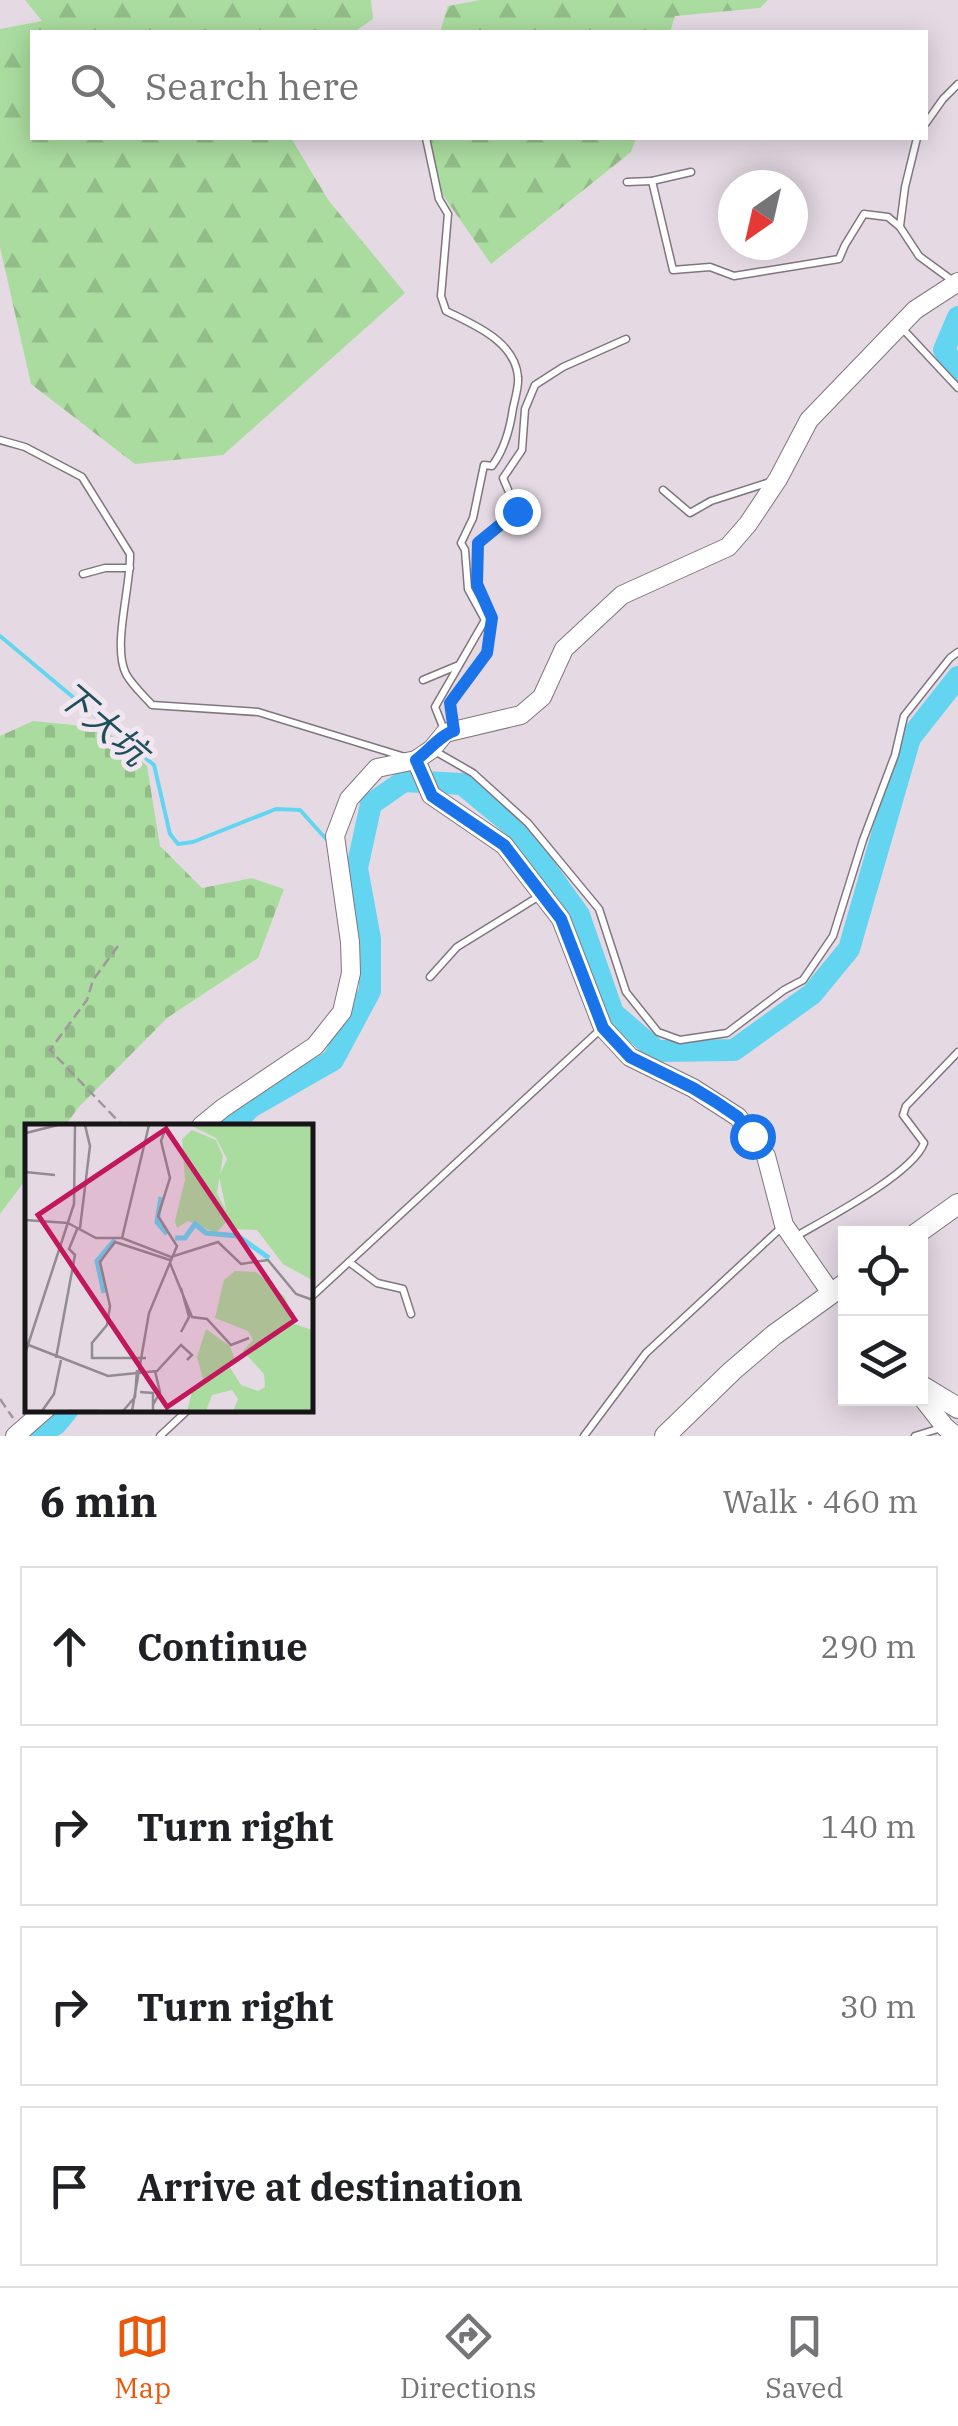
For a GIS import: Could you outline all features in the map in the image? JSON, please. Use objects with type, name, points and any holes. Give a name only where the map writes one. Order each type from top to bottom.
[{"type":"main road","points":[[927,1226],[958,1204]]},
{"type":"main road","points":[[666,1436],[732,1370],[774,1335],[838,1296]]},
{"type":"main road","points":[[928,1390],[958,1408]]},
{"type":"street","points":[[203,1124],[315,1046],[342,1012],[351,973],[350,942],[336,836],[349,798],[378,768],[424,754],[450,732],[521,715],[542,698],[564,649],[622,596],[728,547],[778,479],[809,420],[915,310],[957,283]]},
{"type":"street","points":[[424,754],[432,796],[504,845],[561,919],[603,1028],[630,1057],[693,1088],[738,1117],[766,1156],[789,1232],[838,1293]]},
{"type":"street","points":[[928,1404],[951,1431]]},
{"type":"street","points":[[18,1433],[44,1411]]},
{"type":"lane","points":[[928,120],[958,84]]},
{"type":"lane","points":[[426,140],[439,199],[448,214],[441,296],[446,311],[483,329],[510,353],[518,377],[501,454],[492,466],[484,465],[473,518],[461,543],[468,589],[485,620],[436,708],[450,732]]},
{"type":"lane","points":[[900,227],[917,140]]},
{"type":"lane","points":[[627,182],[691,172]]},
{"type":"lane","points":[[652,181],[673,270],[710,267],[734,276],[839,259],[864,214],[888,217],[900,227],[918,256],[957,283]]},
{"type":"lane","points":[[900,326],[958,388]]},
{"type":"lane","points":[[450,732],[450,703],[487,653],[492,618],[477,584],[478,543],[517,511],[503,478],[522,450],[525,408],[535,386],[563,367],[626,339]]},
{"type":"lane","points":[[0,440],[25,447],[82,476],[130,554],[121,649],[126,673],[152,705],[258,712],[424,754],[473,774],[528,823],[587,895],[598,910],[626,992],[658,1032],[680,1040],[728,1033],[803,980],[833,936],[862,840],[895,755],[904,716],[958,652]]},
{"type":"lane","points":[[663,490],[690,513],[711,501],[778,479]]},
{"type":"lane","points":[[83,574],[105,568],[130,568]]},
{"type":"lane","points":[[423,680],[460,664]]},
{"type":"lane","points":[[430,977],[457,947],[542,894]]},
{"type":"lane","points":[[312,1296],[603,1028]]},
{"type":"lane","points":[[584,1436],[646,1353],[789,1232],[868,1195],[920,1155],[924,1144],[903,1116],[906,1106],[958,1052]]},
{"type":"lane","points":[[349,1262],[377,1283],[403,1289],[410,1314]]},
{"type":"lane","points":[[160,1436],[187,1411]]},
{"type":"lane","points":[[914,1436],[951,1431]]},
{"type":"path","points":[[118,946],[50,1050],[120,1124]]},
{"type":"path","points":[[0,1399],[18,1433]]},
{"type":"green space","points":[[25,0],[371,0],[373,19],[357,30],[30,30],[30,140],[292,140],[329,201],[405,293],[223,455],[135,464],[31,384],[0,247],[0,29],[42,21]]},
{"type":"green space","points":[[480,0],[768,0],[760,8],[675,16],[671,30],[441,30],[448,6]]},
{"type":"green space","points":[[429,140],[635,140],[631,152],[491,264],[438,188]]},
{"type":"green space","points":[[33,721],[103,728],[147,766],[160,846],[202,888],[252,878],[284,889],[258,958],[167,1018],[66,1124],[25,1124],[25,1181],[0,1214],[0,736]]},
{"type":"waterway","points":[[958,317],[944,350],[958,370]]},
{"type":"waterway","name":"下大坑","points":[[0,636],[154,765],[170,834],[178,844],[193,842],[276,809],[300,810],[328,841]]},
{"type":"waterway","points":[[233,1124],[251,1107],[333,1060],[370,991],[370,939],[357,868],[371,804],[404,781],[462,784],[518,830],[579,915],[613,1013],[657,1051],[734,1050],[812,994],[849,949],[910,738],[958,677]]},
{"type":"waterway","name":"下大坑","points":[[348,869],[361,887]]},
{"type":"waterway","points":[[36,1436],[56,1424],[67,1411]]},
{"type":"route","points":[[517,511],[478,543],[477,584],[492,618],[487,653],[450,703],[454,731],[445,733],[416,760],[432,796],[504,845],[561,919],[603,1028],[630,1057],[716,1102],[738,1117],[752,1136]]}]
